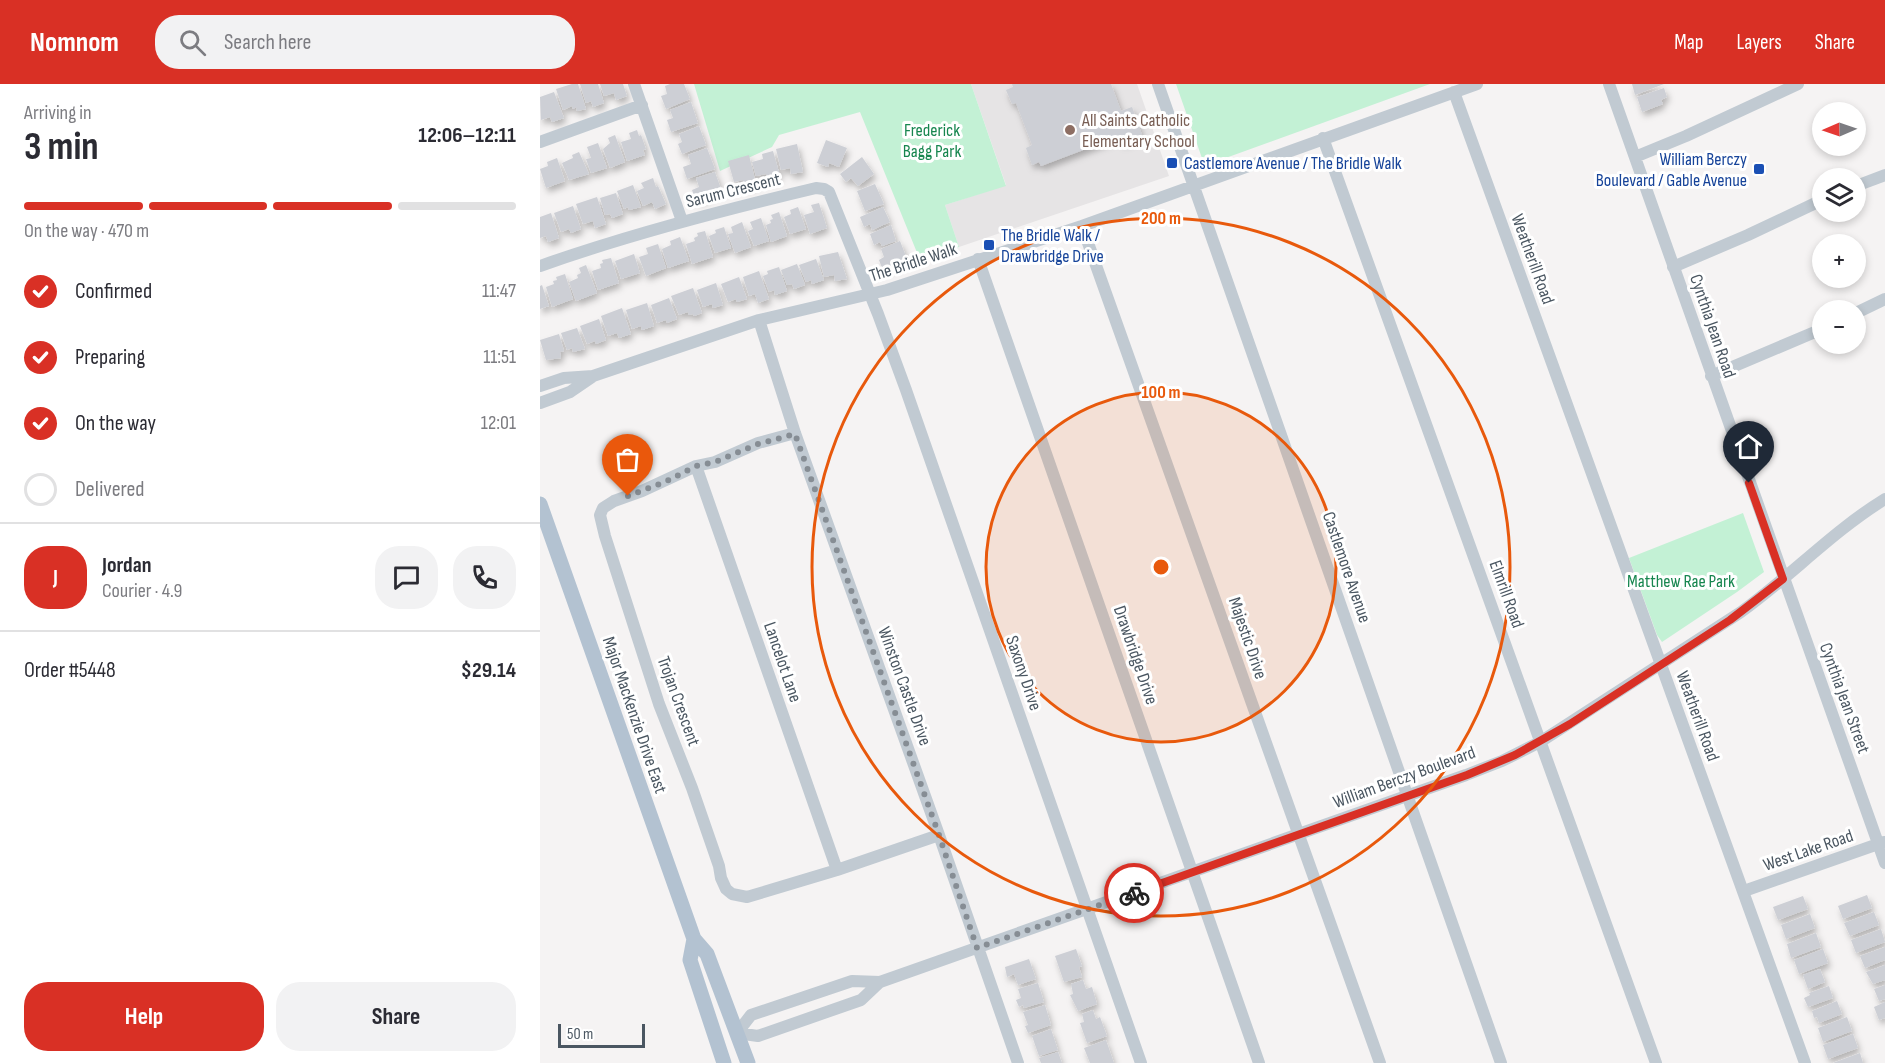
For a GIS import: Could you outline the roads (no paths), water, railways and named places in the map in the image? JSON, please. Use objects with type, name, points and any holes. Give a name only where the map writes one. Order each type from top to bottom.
[{"type":"main road","name":"Major MacKenzie Drive East","points":[[540,504],[694,939],[707,954],[748,1063]]},
{"type":"main road","name":"Major MacKenzie Drive East","points":[[694,939],[690,960],[724,1063]]},
{"type":"street","points":[[634,84],[682,221]]},
{"type":"street","name":"Castlemore Avenue","points":[[1158,84],[1501,1063]]},
{"type":"street","name":"The Bridle Walk","points":[[540,386],[564,378],[593,376],[759,320],[870,295],[1082,226],[1477,84]]},
{"type":"street","name":"Cynthia Jean Road","points":[[1609,84],[1783,579]]},
{"type":"street","points":[[1635,158],[1798,84]]},
{"type":"street","name":"Weatherill Road","points":[[1454,92],[1805,1063]]},
{"type":"street","points":[[540,142],[642,105]]},
{"type":"street","name":"Elmrill Road","points":[[1323,138],[1656,1063]]},
{"type":"street","points":[[1866,182],[1885,175]]},
{"type":"street","name":"Sarum Crescent","points":[[540,266],[601,244],[682,221],[816,188],[830,192],[870,295]]},
{"type":"street","points":[[1673,267],[1812,205]]},
{"type":"street","name":"Majestic Drive","points":[[1082,226],[1380,1063]]},
{"type":"street","name":"Drawbridge Drive","points":[[978,259],[1259,1063]]},
{"type":"street","name":"Saxony Drive","points":[[870,295],[906,390],[1142,1063]]},
{"type":"street","points":[[1866,308],[1885,299]]},
{"type":"street","name":"Winston Castle Drive","points":[[759,320],[795,434],[939,835],[1015,1062]]},
{"type":"street","points":[[1711,376],[1812,334]]},
{"type":"street","name":"The Bridle Walk","points":[[540,403],[570,392],[593,376]]},
{"type":"street","name":"Trojan Crescent","points":[[795,434],[758,444],[715,462],[696,466],[650,488],[614,501],[603,508],[600,514],[604,536],[659,704],[692,788],[721,878],[726,889],[732,894],[747,897],[837,870],[939,835]]},
{"type":"street","name":"Lancelot Lane","points":[[696,466],[837,870]]},
{"type":"street","name":"William Berczy Boulevard","points":[[737,1033],[752,1015],[852,981],[880,982],[1088,910],[1484,768],[1540,742],[1741,612],[1835,534],[1885,499]]},
{"type":"street","name":"Cynthia Jean Street","points":[[1783,579],[1882,843],[1885,863]]},
{"type":"street","name":"West Lake Road","points":[[1744,891],[1882,843]]},
{"type":"street","name":"William Berczy Boulevard","points":[[737,1033],[758,1036],[861,1000],[880,982]]},
{"type":"place","name":"All Saints Catholic Elementary School","points":[[1070,130]]},
{"type":"place","name":"Castlemore Avenue / The Bridle Walk","points":[[1172,163]]},
{"type":"place","name":"William Berczy Boulevard / Gable Avenue","points":[[1759,169]]},
{"type":"place","name":"The Bridle Walk / Drawbridge Drive","points":[[989,245]]},
{"type":"park label","name":"Frederick Bagg Park","points":[[932,140]]},
{"type":"park label","name":"Matthew Rae Park","points":[[1681,581]]}]
